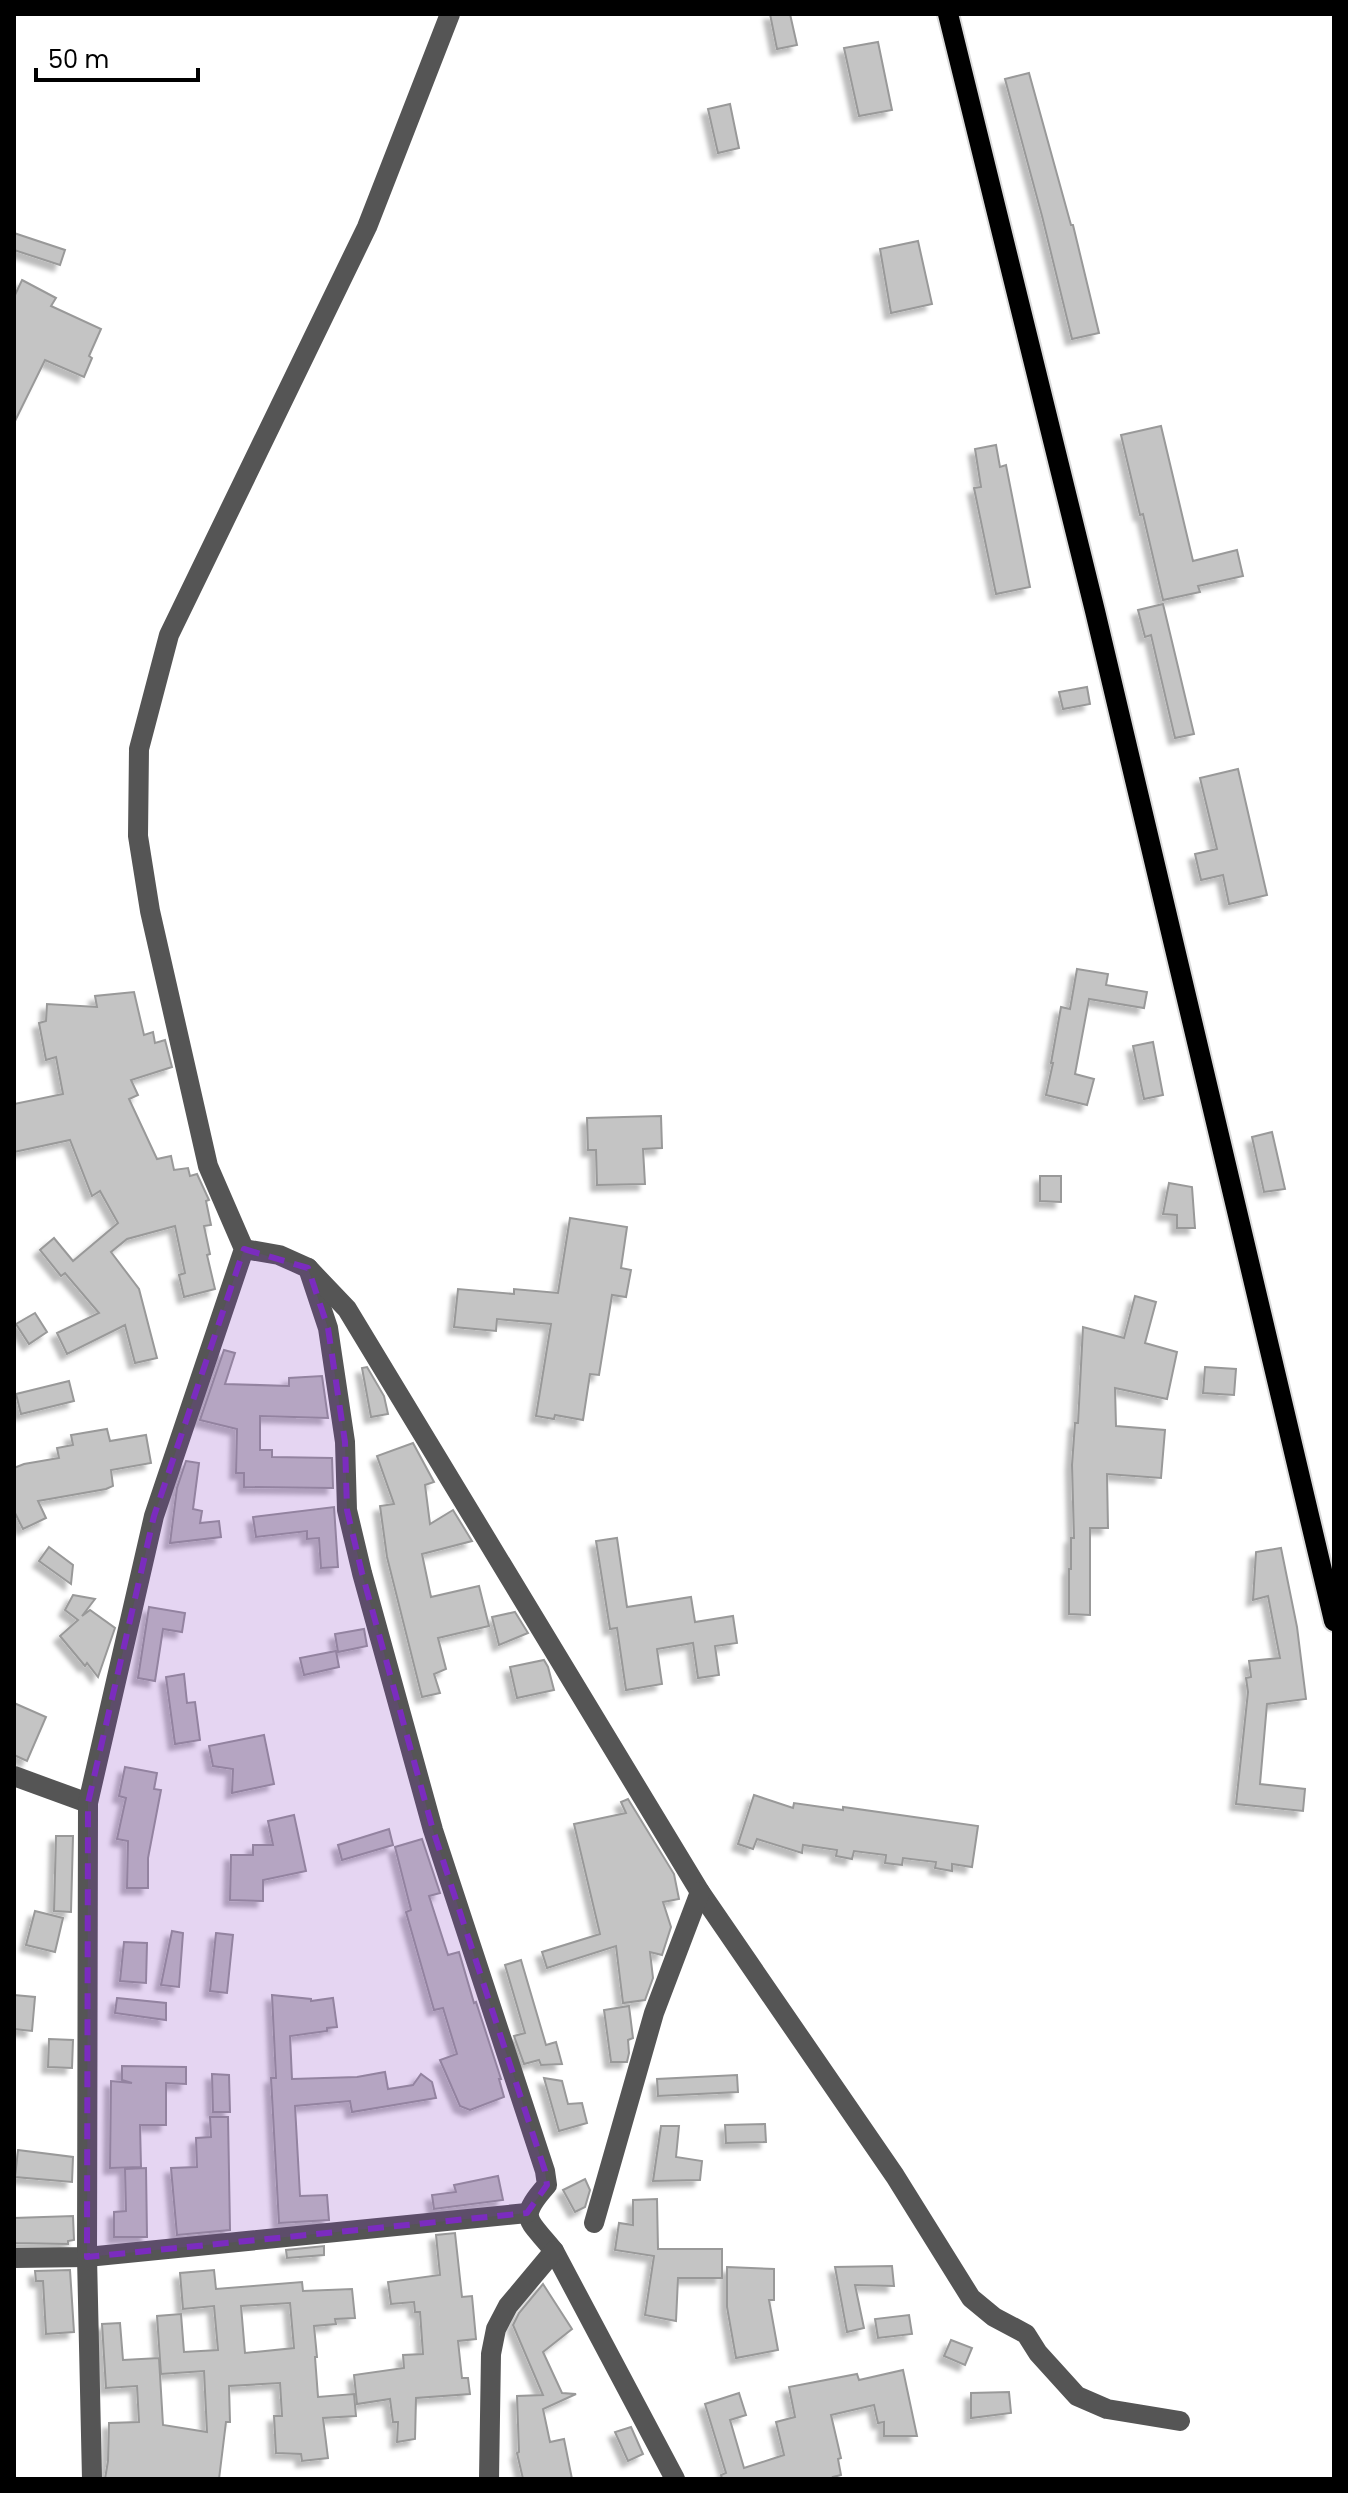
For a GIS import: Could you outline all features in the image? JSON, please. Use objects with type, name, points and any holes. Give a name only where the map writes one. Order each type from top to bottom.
[{"type":"main road","points":[[948,14],[1095,611],[1334,1621]]},
{"type":"street","points":[[92,2479],[87,2257],[88,1803],[154,1516],[244,1249],[208,1166],[150,911],[138,836],[139,749],[169,635],[367,227],[450,14]]},
{"type":"street","points":[[244,1249],[279,1255],[308,1268],[347,1309],[700,1892],[895,2176],[971,2298],[994,2317],[1026,2334],[1038,2353],[1077,2396],[1107,2409],[1180,2421]]},
{"type":"street","points":[[308,1268],[328,1328],[345,1442],[347,1510],[362,1573],[433,1830],[545,2171],[547,2185],[530,2204],[527,2213],[529,2220],[554,2251],[675,2479]]},
{"type":"street","points":[[14,1776],[88,1803]]},
{"type":"street","points":[[594,2223],[654,2013],[700,1892]]},
{"type":"street","points":[[14,2258],[87,2257],[527,2213]]},
{"type":"street","points":[[489,2479],[491,2354],[496,2329],[508,2306],[554,2251]]},
{"type":"highlighted area","points":[[244,1249],[308,1268],[328,1328],[345,1442],[347,1510],[362,1573],[433,1830],[545,2171],[547,2185],[527,2213],[87,2257],[88,1803],[154,1516]]},
{"type":"building","points":[[770,14],[790,14],[797,45],[777,49]]},
{"type":"building","points":[[878,42],[892,110],[859,116],[844,48]]},
{"type":"building","points":[[1029,73],[1073,225],[1099,333],[1072,339],[1005,79]]},
{"type":"building","points":[[730,104],[739,148],[718,153],[708,109]]},
{"type":"building","points":[[14,233],[65,250],[60,265],[14,250]]},
{"type":"building","points":[[918,241],[932,304],[891,313],[880,249]]},
{"type":"building","points":[[22,280],[56,298],[51,306],[101,329],[84,377],[45,360],[14,423],[14,297]]},
{"type":"building","points":[[1161,426],[1193,561],[1237,550],[1243,576],[1198,586],[1200,592],[1163,600],[1121,435]]},
{"type":"building","points":[[996,445],[1000,467],[1006,465],[1030,587],[996,594],[974,488],[981,487],[975,449]]},
{"type":"building","points":[[1163,604],[1194,734],[1175,738],[1151,635],[1145,637],[1138,610]]},
{"type":"building","points":[[1087,687],[1090,704],[1063,709],[1059,692]]},
{"type":"building","points":[[1238,769],[1267,895],[1229,904],[1223,875],[1201,880],[1195,854],[1217,849],[1200,778]]},
{"type":"building","points":[[1077,969],[1108,974],[1106,985],[1147,992],[1144,1008],[1089,999],[1075,1074],[1094,1079],[1087,1105],[1046,1095],[1061,1007],[1070,1009]]},
{"type":"building","points":[[134,992],[144,1035],[153,1032],[155,1043],[165,1040],[172,1067],[131,1080],[138,1095],[129,1099],[157,1159],[171,1156],[174,1170],[188,1168],[190,1176],[197,1174],[209,1200],[206,1201],[211,1225],[204,1226],[215,1289],[184,1297],[179,1275],[185,1273],[175,1226],[127,1239],[111,1252],[139,1289],[157,1358],[135,1363],[125,1325],[67,1354],[57,1333],[99,1313],[65,1273],[61,1276],[40,1250],[54,1238],[73,1261],[118,1223],[100,1191],[92,1196],[70,1140],[14,1152],[14,1104],[63,1094],[56,1057],[46,1060],[39,1023],[46,1021],[47,1004],[97,1007],[95,996]]},
{"type":"building","points":[[1153,1042],[1163,1095],[1144,1099],[1133,1046]]},
{"type":"building","points":[[661,1116],[662,1148],[643,1149],[645,1184],[597,1185],[596,1150],[588,1150],[587,1118]]},
{"type":"building","points":[[1272,1132],[1285,1189],[1264,1192],[1252,1137]]},
{"type":"building","points":[[1040,1176],[1061,1176],[1061,1202],[1040,1201]]},
{"type":"building","points":[[1169,1183],[1192,1187],[1195,1228],[1177,1228],[1177,1215],[1163,1214]]},
{"type":"building","points":[[570,1218],[627,1227],[621,1268],[631,1270],[626,1297],[612,1295],[599,1375],[590,1374],[583,1420],[555,1415],[554,1419],[536,1416],[551,1324],[497,1319],[496,1331],[454,1327],[458,1289],[514,1294],[514,1289],[558,1293]]},
{"type":"building","points":[[1135,1296],[1156,1302],[1145,1343],[1177,1352],[1167,1399],[1115,1388],[1116,1426],[1165,1430],[1161,1478],[1107,1474],[1108,1528],[1090,1528],[1090,1615],[1069,1614],[1071,1538],[1074,1538],[1072,1465],[1075,1423],[1078,1423],[1083,1327],[1124,1338]]},
{"type":"building","points":[[35,1313],[47,1332],[29,1344],[16,1324]]},
{"type":"building","points":[[224,1350],[235,1353],[225,1384],[289,1386],[289,1378],[322,1376],[328,1418],[260,1416],[260,1450],[272,1450],[272,1457],[332,1458],[333,1488],[244,1487],[244,1473],[236,1473],[237,1429],[200,1420]]},
{"type":"building","points":[[367,1367],[384,1396],[388,1414],[371,1417],[362,1368]]},
{"type":"building","points":[[1205,1367],[1236,1369],[1234,1395],[1203,1393]]},
{"type":"building","points":[[69,1381],[74,1401],[21,1414],[16,1394]]},
{"type":"building","points":[[107,1429],[110,1441],[146,1435],[151,1463],[111,1470],[113,1486],[106,1489],[38,1501],[46,1518],[23,1529],[14,1511],[14,1468],[59,1458],[57,1448],[73,1445],[71,1435]]},
{"type":"building","points":[[413,1443],[434,1482],[425,1485],[430,1524],[453,1510],[472,1541],[422,1554],[431,1597],[479,1586],[489,1626],[438,1638],[446,1669],[434,1674],[440,1693],[422,1697],[387,1557],[380,1506],[394,1504],[377,1456]]},
{"type":"building","points":[[186,1461],[199,1463],[193,1509],[202,1511],[200,1523],[219,1521],[221,1537],[170,1543],[177,1488]]},
{"type":"building","points":[[334,1507],[338,1567],[321,1568],[319,1538],[307,1539],[307,1531],[256,1537],[253,1517]]},
{"type":"building","points":[[617,1538],[627,1607],[691,1597],[695,1622],[733,1616],[737,1643],[715,1646],[719,1675],[698,1678],[693,1643],[657,1649],[662,1684],[626,1690],[617,1628],[610,1629],[596,1541]]},
{"type":"building","points":[[49,1547],[73,1565],[71,1584],[39,1561]]},
{"type":"building","points":[[1281,1548],[1297,1627],[1306,1699],[1267,1704],[1260,1784],[1305,1789],[1303,1811],[1236,1804],[1248,1692],[1246,1678],[1251,1677],[1249,1661],[1280,1658],[1268,1596],[1253,1600],[1256,1552]]},
{"type":"building","points":[[73,1595],[95,1599],[82,1616],[90,1610],[115,1628],[98,1677],[60,1636],[78,1620],[65,1610]]},
{"type":"building","points":[[149,1607],[185,1613],[182,1632],[163,1629],[155,1681],[138,1678]]},
{"type":"building","points":[[515,1612],[528,1633],[499,1645],[492,1617]]},
{"type":"building","points":[[364,1629],[367,1646],[338,1652],[335,1634]]},
{"type":"building","points":[[336,1651],[339,1667],[304,1675],[300,1658]]},
{"type":"building","points":[[544,1660],[554,1690],[517,1698],[510,1667]]},
{"type":"building","points":[[184,1674],[187,1703],[195,1702],[200,1740],[175,1744],[166,1677]]},
{"type":"building","points":[[14,1703],[46,1717],[27,1761],[14,1755]]},
{"type":"building","points":[[264,1735],[274,1784],[232,1793],[233,1769],[213,1766],[209,1746]]},
{"type":"building","points":[[125,1767],[157,1773],[154,1789],[161,1790],[148,1858],[148,1888],[127,1888],[128,1841],[117,1839],[126,1798],[119,1796]]},
{"type":"building","points":[[754,1795],[793,1808],[794,1803],[843,1810],[843,1807],[978,1826],[972,1867],[952,1864],[952,1871],[935,1868],[936,1862],[903,1858],[902,1865],[885,1863],[886,1855],[854,1851],[852,1859],[836,1856],[837,1850],[803,1845],[802,1853],[757,1839],[753,1849],[738,1844]]},
{"type":"building","points":[[628,1799],[674,1874],[679,1899],[663,1902],[671,1927],[662,1955],[650,1952],[653,1978],[645,2000],[623,2003],[616,1946],[547,1968],[542,1952],[600,1934],[574,1824],[626,1813],[621,1802]]},
{"type":"building","points":[[294,1815],[306,1871],[263,1880],[263,1901],[230,1900],[231,1855],[253,1855],[253,1845],[273,1845],[268,1821]]},
{"type":"building","points":[[389,1829],[393,1845],[342,1860],[338,1845]]},
{"type":"building","points":[[56,1836],[73,1836],[71,1912],[54,1911]]},
{"type":"building","points":[[422,1839],[440,1893],[429,1896],[448,1955],[459,1952],[501,2079],[504,2097],[470,2110],[460,2106],[440,2060],[457,2054],[443,2008],[434,2010],[406,1912],[411,1910],[395,1847]]},
{"type":"building","points":[[35,1911],[63,1918],[55,1952],[26,1945]]},
{"type":"building","points":[[172,1931],[183,1933],[179,1987],[161,1985]]},
{"type":"building","points":[[216,1933],[233,1935],[227,1993],[210,1991]]},
{"type":"building","points":[[124,1942],[147,1943],[146,1983],[120,1981]]},
{"type":"building","points":[[521,1960],[546,2045],[556,2042],[562,2064],[541,2065],[539,2060],[524,2064],[514,2036],[525,2033],[505,1965]]},
{"type":"building","points":[[14,1995],[35,1997],[32,2031],[14,2029]]},
{"type":"building","points":[[272,1995],[311,2001],[333,1998],[337,2027],[290,2036],[292,2079],[357,2077],[385,2072],[388,2089],[413,2085],[421,2074],[432,2082],[436,2098],[352,2112],[350,2101],[295,2106],[300,2196],[327,2195],[329,2220],[279,2223],[271,2078],[276,2078]]},
{"type":"building","points":[[117,1998],[166,2003],[166,2020],[115,2013]]},
{"type":"building","points":[[629,2006],[633,2038],[628,2040],[627,2062],[611,2062],[604,2010]]},
{"type":"building","points":[[49,2039],[73,2040],[72,2068],[48,2067]]},
{"type":"building","points":[[122,2066],[186,2067],[186,2084],[166,2083],[166,2125],[140,2125],[141,2167],[110,2168],[111,2081],[132,2083],[122,2080]]},
{"type":"building","points":[[212,2074],[229,2075],[230,2112],[213,2112]]},
{"type":"building","points":[[737,2075],[738,2092],[658,2096],[657,2079]]},
{"type":"building","points":[[544,2078],[562,2081],[568,2104],[582,2103],[587,2123],[559,2131]]},
{"type":"building","points":[[210,2117],[228,2117],[230,2230],[177,2235],[171,2168],[197,2167],[196,2138],[211,2137]]},
{"type":"building","points":[[765,2124],[766,2142],[726,2143],[725,2125]]},
{"type":"building","points":[[661,2126],[679,2126],[676,2157],[702,2161],[700,2180],[653,2181]]},
{"type":"building","points":[[18,2150],[73,2157],[72,2182],[15,2177]]},
{"type":"building","points":[[146,2168],[147,2237],[114,2237],[114,2212],[126,2211],[125,2169]]},
{"type":"building","points":[[498,2176],[503,2200],[434,2209],[432,2195],[456,2192],[454,2185]]},
{"type":"building","points":[[585,2179],[590,2190],[585,2207],[575,2212],[563,2190]]},
{"type":"building","points":[[657,2199],[658,2249],[722,2249],[722,2278],[678,2278],[676,2321],[645,2315],[654,2256],[615,2250],[619,2223],[633,2225],[633,2200]]},
{"type":"building","points":[[73,2216],[74,2240],[68,2241],[68,2244],[14,2243],[14,2218]]},
{"type":"building","points":[[455,2233],[462,2297],[472,2296],[476,2339],[458,2341],[462,2378],[468,2378],[470,2394],[416,2398],[415,2439],[397,2442],[398,2422],[393,2422],[390,2399],[357,2404],[354,2375],[404,2368],[403,2355],[423,2354],[420,2312],[415,2312],[414,2302],[391,2304],[388,2282],[440,2275],[436,2235]]},
{"type":"building","points":[[324,2246],[324,2255],[287,2258],[286,2250]]},
{"type":"building","points":[[892,2266],[894,2286],[855,2285],[864,2328],[847,2332],[835,2267]]},
{"type":"building","points":[[727,2267],[774,2269],[774,2300],[769,2300],[778,2350],[736,2358],[727,2307]]},
{"type":"building","points":[[70,2270],[74,2332],[46,2334],[43,2281],[36,2281],[35,2271]]},
{"type":"building","points":[[214,2270],[216,2289],[302,2282],[303,2291],[352,2289],[355,2318],[335,2319],[336,2324],[314,2326],[318,2397],[354,2394],[356,2416],[323,2418],[328,2458],[302,2461],[301,2454],[276,2453],[274,2416],[282,2416],[280,2383],[229,2386],[230,2422],[226,2422],[219,2479],[105,2479],[109,2423],[139,2422],[137,2386],[106,2388],[102,2324],[120,2323],[123,2360],[159,2358],[163,2425],[207,2432],[204,2371],[161,2374],[157,2316],[181,2314],[184,2352],[218,2350],[214,2306],[183,2309],[180,2273]],"holes":[[[290,2303],[294,2348],[245,2353],[241,2306]]]},
{"type":"building","points":[[543,2284],[572,2329],[543,2352],[562,2393],[576,2394],[543,2409],[550,2442],[564,2439],[572,2479],[523,2479],[517,2453],[517,2396],[543,2395],[513,2325]]},
{"type":"building","points":[[909,2315],[912,2334],[878,2338],[875,2319]]},
{"type":"building","points":[[951,2340],[972,2348],[965,2365],[944,2356]]},
{"type":"building","points":[[903,2370],[917,2436],[884,2436],[884,2422],[878,2423],[874,2405],[831,2415],[841,2458],[838,2459],[841,2475],[834,2479],[722,2479],[721,2475],[726,2473],[705,2404],[739,2393],[746,2415],[730,2420],[744,2468],[784,2455],[776,2422],[795,2417],[789,2387],[857,2374],[859,2380]]},
{"type":"building","points":[[1009,2392],[1011,2413],[971,2418],[971,2393]]},
{"type":"building","points":[[631,2427],[643,2454],[628,2461],[615,2432]]}]
